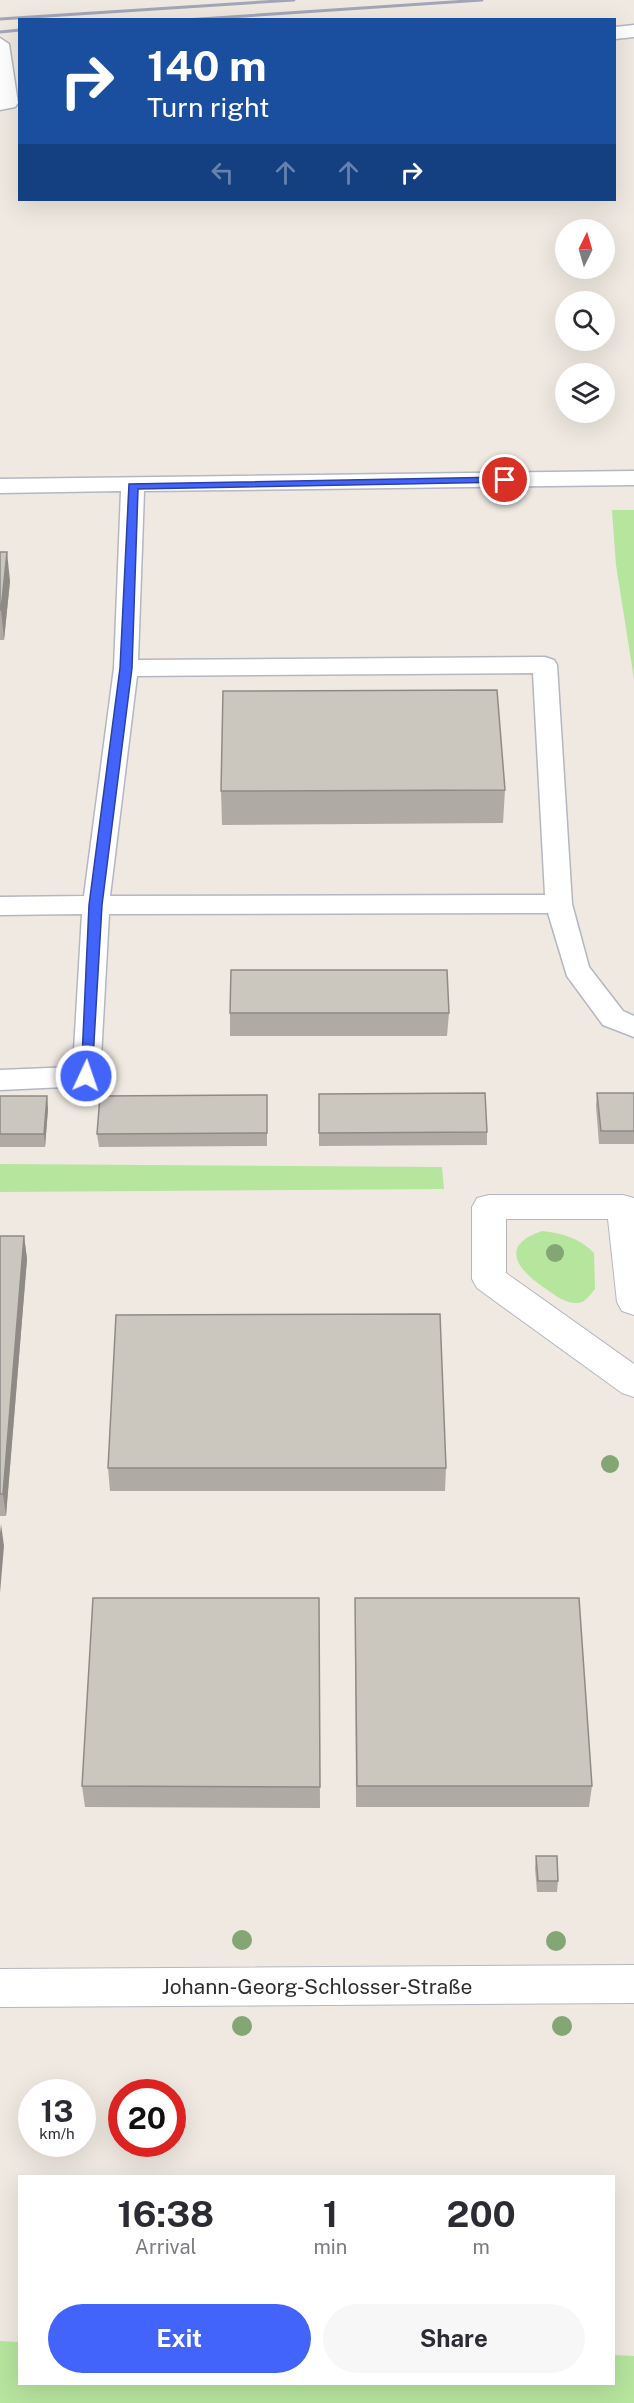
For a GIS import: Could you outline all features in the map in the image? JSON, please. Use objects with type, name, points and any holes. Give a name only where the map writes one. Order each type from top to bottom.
[{"type":"street","points":[[634,1302],[622,1207],[489,1207],[489,1279],[634,1383]]},
{"type":"street","name":"Johann-Georg-Schlosser-Straße","points":[[0,1988],[634,1984]]},
{"type":"lane","points":[[616,33],[634,32]]},
{"type":"lane","points":[[0,44],[12,72],[8,103],[0,104]]},
{"type":"lane","points":[[0,486],[634,478]]},
{"type":"lane","points":[[0,1080],[86,1076],[96,905],[126,668],[133,486]]},
{"type":"lane","points":[[126,668],[545,665],[559,904],[576,969],[613,1018],[634,1027]]},
{"type":"lane","points":[[0,906],[559,904]]},
{"type":"green space","points":[[612,510],[634,510],[634,679],[616,565]]},
{"type":"green space","points":[[0,1164],[442,1167],[444,1189],[0,1192]]},
{"type":"green space","points":[[542,1231],[570,1237],[594,1253],[595,1289],[582,1302],[572,1303],[559,1298],[533,1280],[520,1265],[517,1250],[521,1243]]},
{"type":"green space","points":[[0,2341],[18,2342],[18,2385],[615,2385],[615,2355],[634,2356],[634,2403],[0,2403]]},
{"type":"building","points":[[0,552],[7,552],[1,610],[0,610]]},
{"type":"building","points":[[497,690],[505,790],[221,791],[223,691]]},
{"type":"building","points":[[231,970],[447,970],[449,1013],[230,1013]]},
{"type":"building","points":[[485,1093],[487,1132],[319,1133],[319,1094]]},
{"type":"building","points":[[597,1093],[634,1093],[634,1131],[601,1131]]},
{"type":"building","points":[[267,1095],[267,1133],[97,1134],[100,1096]]},
{"type":"building","points":[[0,1096],[47,1096],[44,1134],[0,1134]]},
{"type":"building","points":[[0,1236],[24,1236],[3,1494],[0,1494]]},
{"type":"building","points":[[440,1314],[446,1468],[108,1468],[116,1315]]},
{"type":"building","points":[[93,1598],[319,1598],[320,1787],[82,1786]]},
{"type":"building","points":[[355,1598],[579,1598],[592,1786],[357,1786]]},
{"type":"building","points":[[536,1856],[557,1856],[558,1881],[538,1881]]},
{"type":"railway","points":[[0,19],[294,0]]},
{"type":"railway","points":[[215,18],[482,0]]},
{"type":"railway","points":[[0,32],[18,30]]},
{"type":"route","points":[[86,1076],[96,905],[126,668],[133,486],[505,480]]}]
